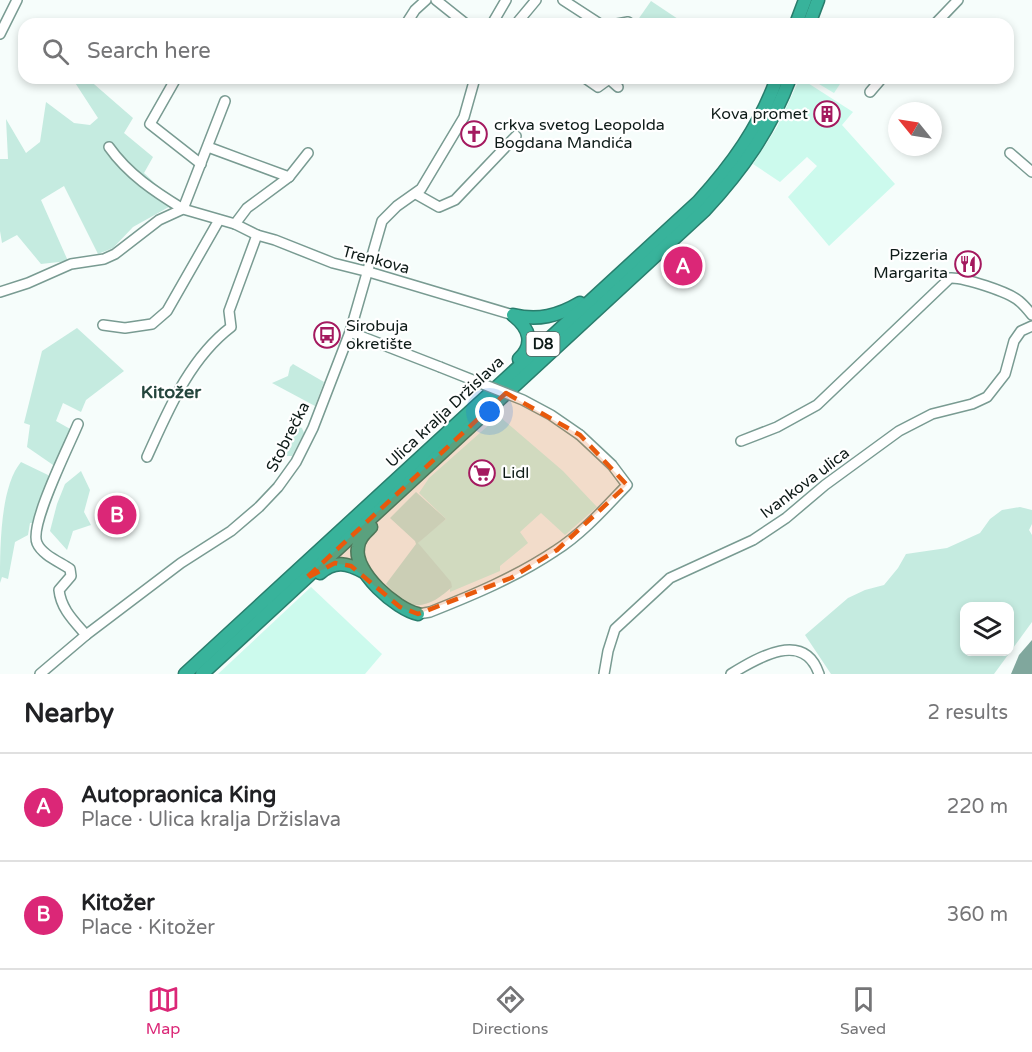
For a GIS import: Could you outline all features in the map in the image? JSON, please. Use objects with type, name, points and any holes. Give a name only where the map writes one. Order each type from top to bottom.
[{"type":"highway","points":[[811,18],[818,0]]},
{"type":"highway","points":[[798,18],[803,1]]},
{"type":"highway","name":"Ulica kralja Držislava","points":[[185,674],[698,202],[734,162],[760,116],[774,84]]},
{"type":"highway","name":"Ulica kralja Držislava","points":[[202,674],[705,210],[749,158],[767,129],[786,84]]},
{"type":"highway","points":[[513,315],[526,318],[551,316],[565,312],[592,292],[600,291]]},
{"type":"highway","points":[[503,381],[504,373],[523,355],[528,346],[527,329],[513,315]]},
{"type":"highway","points":[[364,572],[357,554],[359,541],[386,512],[393,498]]},
{"type":"highway","points":[[305,579],[313,578],[335,564],[351,566],[364,572],[400,607],[418,614]]},
{"type":"street","points":[[0,34],[17,0]]},
{"type":"street","points":[[410,18],[426,0]]},
{"type":"street","points":[[436,0],[458,18]]},
{"type":"street","points":[[496,18],[506,0]]},
{"type":"street","points":[[521,18],[536,0]]},
{"type":"street","points":[[563,0],[591,18]]},
{"type":"street","points":[[940,18],[958,0]]},
{"type":"street","points":[[173,84],[150,124],[201,164]]},
{"type":"street","name":"Stobrečka","points":[[40,674],[86,635],[181,563],[231,531],[260,507],[278,487],[296,462],[313,429],[350,332],[382,221],[421,189],[464,117],[473,84]]},
{"type":"street","points":[[615,84],[618,87]]},
{"type":"street","points":[[870,92],[877,84]]},
{"type":"street","points":[[0,292],[28,283],[71,264],[104,259],[116,254],[159,220],[183,209],[225,101]]},
{"type":"street","points":[[416,194],[439,207],[455,200],[516,135]]},
{"type":"street","name":"Trenkova","points":[[109,147],[117,159],[153,190],[183,209],[235,224],[257,235],[333,263],[513,315]]},
{"type":"street","points":[[208,147],[289,177]]},
{"type":"street","points":[[235,224],[247,208],[289,177],[308,153]]},
{"type":"street","points":[[1010,153],[1032,172]]},
{"type":"street","points":[[103,325],[125,328],[152,324],[167,311],[219,220]]},
{"type":"street","points":[[147,457],[183,383],[216,338],[231,327],[229,311],[257,235]]},
{"type":"street","points":[[741,441],[777,427],[817,405],[950,278],[963,278],[1009,294],[1020,301],[1032,315]]},
{"type":"street","name":"Ivankova ulica","points":[[604,674],[615,629],[670,578],[753,540],[786,518],[825,485],[899,431],[932,414],[972,404],[987,397],[1005,374],[1014,341],[1021,331],[1032,326]]},
{"type":"street","points":[[350,332],[523,400],[551,415],[580,435],[612,465],[627,485],[600,513],[557,550],[511,578],[430,612],[418,614]]},
{"type":"street","points":[[78,424],[49,490],[36,535],[37,543],[44,552],[70,568],[71,576],[59,590],[60,598],[63,608],[86,635]]},
{"type":"street","points":[[731,674],[749,663],[787,648],[803,652],[815,661],[819,674]]},
{"type":"highlighted area","points":[[506,393],[580,435],[627,485],[557,550],[511,578],[418,614],[400,607],[351,566],[335,563],[305,579]]},
{"type":"shaded area","points":[[651,1],[676,18],[639,18]]},
{"type":"shaded area","points":[[76,84],[94,84],[133,118],[124,133],[153,157],[144,173],[176,203],[133,227],[113,248],[98,254],[64,186],[41,200],[68,261],[41,264],[17,235],[2,243],[0,159],[8,159],[6,119],[26,153],[40,142],[46,102],[74,123],[90,125],[98,118]]},
{"type":"shaded area","points":[[797,84],[809,84],[853,112],[842,125],[895,184],[829,246],[788,197],[817,166],[807,157],[780,182],[753,164],[777,127]]},
{"type":"shaded area","points":[[819,84],[840,84],[834,93]]},
{"type":"shaded area","points":[[77,328],[124,371],[86,400],[81,412],[63,403],[56,421],[72,430],[56,467],[27,447],[30,425],[24,423],[42,351]]},
{"type":"shaded area","points":[[293,364],[324,382],[315,406],[272,383],[288,376]]},
{"type":"shaded area","points":[[499,416],[563,471],[597,507],[565,535],[541,513],[520,532],[528,543],[500,566],[500,571],[450,592],[450,584],[417,544],[446,519],[419,493],[429,478]]},
{"type":"shaded area","points":[[297,426],[302,428],[304,433],[292,456],[285,456]]},
{"type":"shaded area","points":[[21,462],[48,475],[50,481],[37,523],[30,523],[28,535],[15,542],[8,579],[2,577],[0,583],[1,536],[5,502],[14,473]]},
{"type":"shaded area","points":[[81,471],[90,490],[84,512],[91,525],[73,531],[67,550],[50,531],[65,484]]},
{"type":"shaded area","points":[[416,492],[446,519],[418,543],[451,582],[452,587],[436,600],[423,605],[403,601],[386,584],[416,544],[390,518]]},
{"type":"shaded area","points":[[1020,507],[1032,510],[1032,524],[1029,530],[1032,535],[1032,622],[1014,647],[1014,602],[960,602],[960,656],[1007,656],[994,674],[831,674],[805,635],[848,598],[884,585],[906,554],[947,548],[980,533],[990,519],[1002,510]]},
{"type":"shaded area","points":[[311,587],[382,654],[365,674],[218,674]]},
{"type":"shaded area","points":[[1032,640],[1032,674],[1011,674],[1019,655]]},
{"type":"place","name":"Kova promet","points":[[827,114]]},
{"type":"place","name":"crkva svetog Leopolda Bogdana Mandića","points":[[474,134]]},
{"type":"place","name":"Pizzeria Margarita","points":[[968,264]]},
{"type":"place","name":"Autopraonica King","points":[[683,266]]},
{"type":"place","name":"Sirobuja okretište","points":[[327,335]]},
{"type":"place","name":"Lidl","points":[[482,473]]},
{"type":"place","name":"Kitožer","points":[[117,515]]},
{"type":"district","name":"Kitožer","points":[[171,392]]}]
